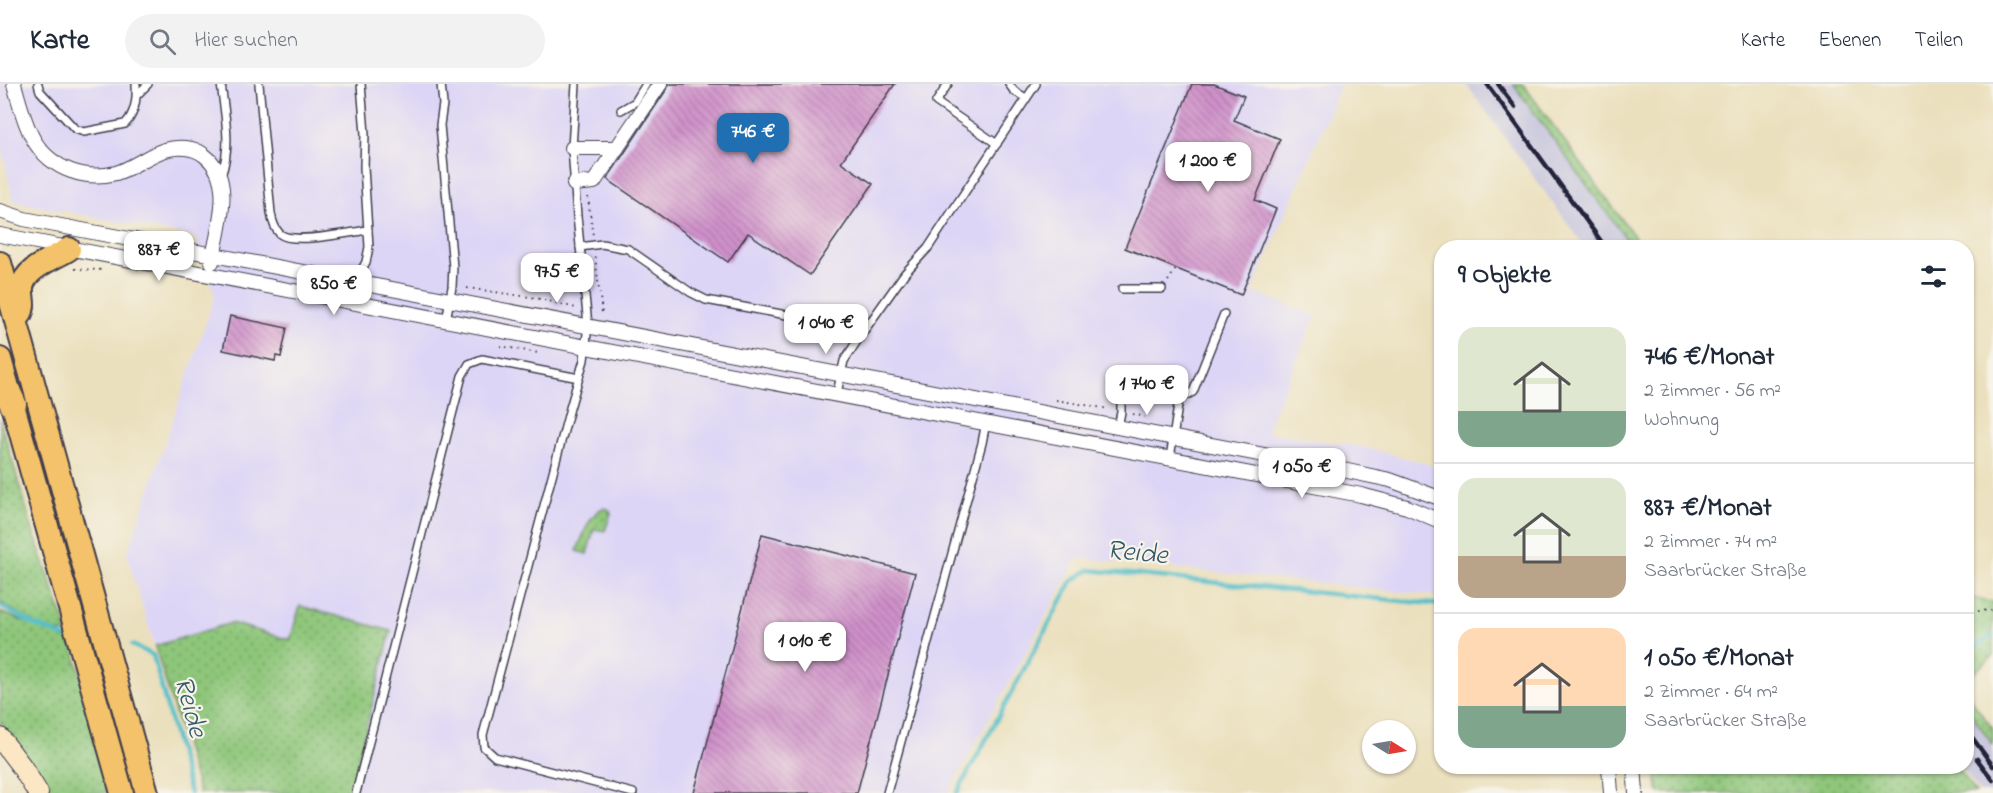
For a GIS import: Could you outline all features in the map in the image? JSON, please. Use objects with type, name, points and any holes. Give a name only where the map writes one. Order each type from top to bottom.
[{"type":"highway","points":[[0,376],[13,404]]},
{"type":"main road","points":[[16,321],[24,308],[22,285],[27,278],[34,270],[69,249]]},
{"type":"main road","points":[[0,263],[147,793]]},
{"type":"main road","points":[[0,359],[122,793]]},
{"type":"main road","points":[[0,738],[38,793]]},
{"type":"street","points":[[14,84],[29,131],[38,148],[48,159],[77,173],[103,176],[130,167],[165,150],[189,148],[199,151],[209,159],[220,176],[223,199],[209,276]]},
{"type":"street","points":[[574,184],[594,182],[645,110],[660,84]]},
{"type":"street","points":[[572,148],[617,148]]},
{"type":"street","points":[[0,211],[20,218],[355,282],[451,293],[588,326],[1364,474],[1434,496]]},
{"type":"street","points":[[0,235],[837,393],[1361,495],[1407,507],[1434,519]]},
{"type":"street","points":[[1610,774],[1611,793]]},
{"type":"street","points":[[1635,774],[1636,793]]},
{"type":"lane","points":[[38,84],[40,91],[75,129],[84,132],[125,124],[132,115],[136,84]]},
{"type":"lane","points":[[136,97],[148,84]]},
{"type":"lane","points":[[220,176],[226,160],[228,140],[221,84]]},
{"type":"lane","points":[[259,84],[271,213],[279,233],[295,239],[369,234]]},
{"type":"lane","points":[[355,282],[366,262],[369,234],[361,84]]},
{"type":"lane","points":[[441,84],[443,104],[440,125],[453,267],[446,321]]},
{"type":"lane","points":[[576,84],[572,148],[588,326],[586,347],[483,735],[484,747],[495,757],[633,793]]},
{"type":"lane","points":[[621,110],[635,102],[646,84]]},
{"type":"lane","points":[[948,84],[936,102],[997,144]]},
{"type":"lane","points":[[1010,84],[1014,91],[1026,99]]},
{"type":"lane","points":[[837,393],[847,356],[905,273],[928,248],[1036,84]]},
{"type":"lane","points":[[580,247],[602,244],[628,249],[690,292],[706,300],[835,324],[859,338]]},
{"type":"lane","points":[[1122,289],[1162,289]]},
{"type":"lane","points":[[1167,394],[1179,399],[1193,392],[1224,314]]},
{"type":"lane","points":[[356,793],[462,376],[469,364],[482,359],[579,378]]},
{"type":"lane","points":[[1118,427],[1122,394]]},
{"type":"lane","points":[[1170,458],[1179,399]]},
{"type":"lane","points":[[887,793],[986,422]]},
{"type":"path","points":[[1162,289],[1176,269]]},
{"type":"path","points":[[451,293],[501,292]]},
{"type":"path","points":[[1974,611],[1993,610]]},
{"type":"shaded area","points":[[0,84],[1341,84],[1252,292],[1316,315],[1266,432],[1357,446],[1434,467],[1434,595],[1078,558],[948,793],[199,793],[127,555],[215,296],[195,237],[13,201],[0,138]]},
{"type":"shaded area","points":[[1466,84],[1513,84],[1627,240],[1580,240]]},
{"type":"shaded area","points":[[1974,718],[1993,745],[1993,793],[1980,793],[1966,774],[1974,774]]},
{"type":"green space","points":[[1513,84],[1523,84],[1637,240],[1627,240]]},
{"type":"green space","points":[[0,419],[33,531],[68,632],[41,627],[0,603]]},
{"type":"green space","points":[[603,508],[608,509],[611,513],[605,531],[594,529],[587,554],[577,551],[590,521]]},
{"type":"green space","points":[[1974,598],[1993,602],[1993,656],[1974,673]]},
{"type":"green space","points":[[300,606],[391,631],[350,793],[199,793],[155,646],[231,623],[290,640]]},
{"type":"green space","points":[[0,612],[71,640],[114,793],[48,793],[25,754],[0,723]]},
{"type":"green space","points":[[1974,704],[1993,729],[1993,745],[1974,718]]},
{"type":"green space","points":[[1655,774],[1962,774],[1976,793],[1659,793]]},
{"type":"building","points":[[669,84],[895,84],[841,162],[873,184],[810,275],[748,233],[728,262],[607,179]]},
{"type":"building","points":[[1192,84],[1214,84],[1244,96],[1234,120],[1280,139],[1255,200],[1276,209],[1241,295],[1125,248]]},
{"type":"building","points":[[230,316],[287,328],[281,357],[276,356],[275,361],[223,350]]},
{"type":"building","points":[[762,534],[915,573],[857,793],[694,793]]},
{"type":"waterway","name":"Reide","points":[[957,793],[1072,581],[1089,570],[1434,604]]},
{"type":"waterway","name":"Reide","points":[[0,606],[35,625],[66,637]]},
{"type":"waterway","name":"Reide","points":[[1974,648],[1993,635]]},
{"type":"waterway","name":"Reide","points":[[132,645],[153,655],[190,793]]},
{"type":"railway","points":[[1487,84],[1600,240]]},
{"type":"railway","points":[[1498,84],[1515,107]]},
{"type":"railway","points":[[1974,740],[1993,766]]},
{"type":"railway","points":[[1977,759],[1993,780]]}]
